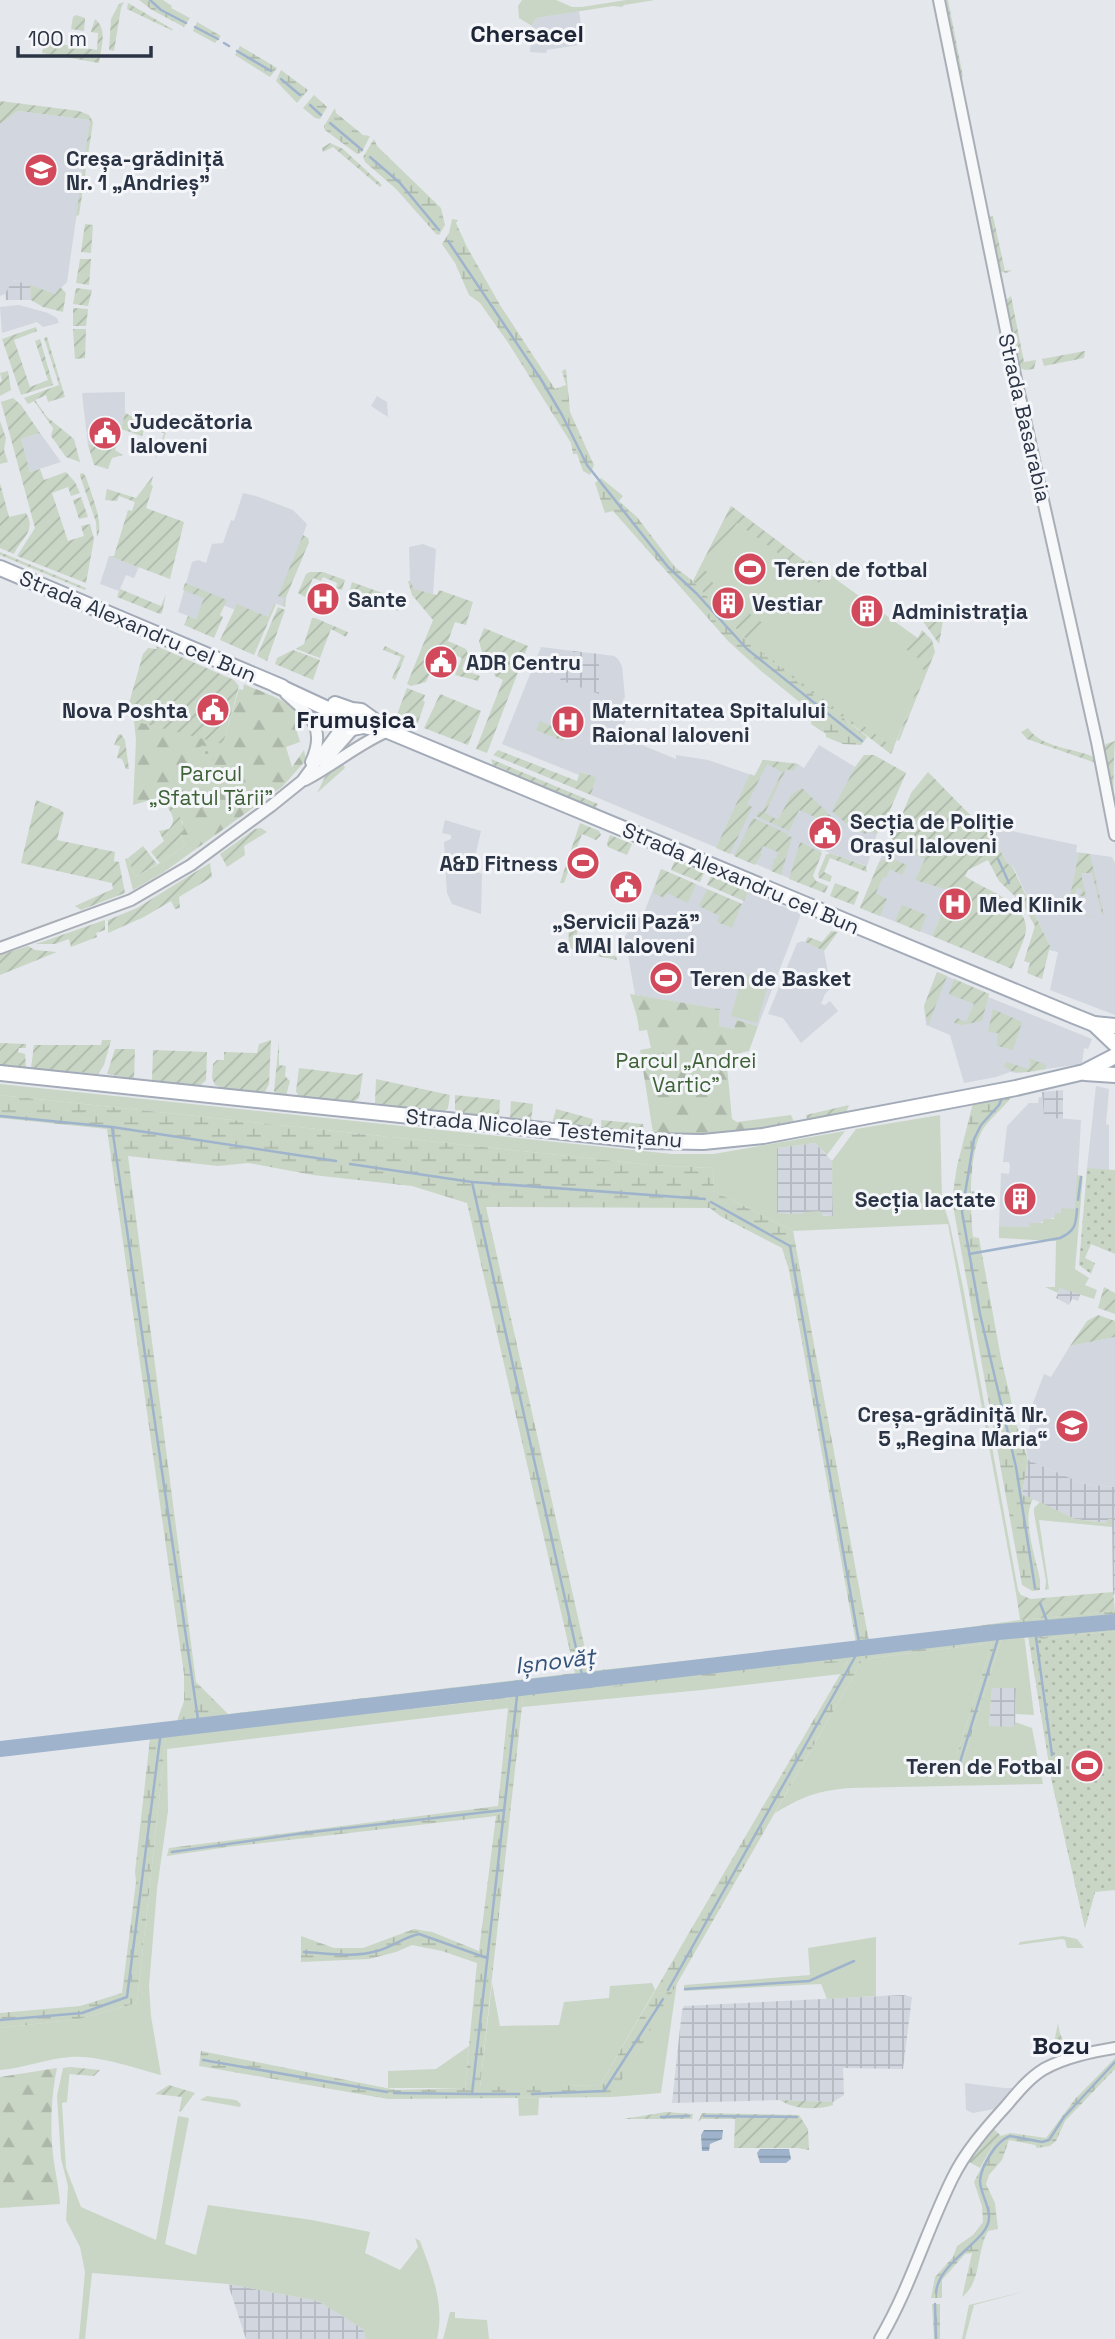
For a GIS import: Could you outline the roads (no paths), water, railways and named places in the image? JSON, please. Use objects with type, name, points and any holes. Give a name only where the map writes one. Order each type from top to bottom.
[{"type":"main road","name":"Strada Alexandru cel Bun","points":[[0,568],[354,720],[377,722],[388,731],[1094,1024],[1115,1026]]},
{"type":"main road","name":"Strada Alexandru cel Bun","points":[[1094,1024],[1115,1044]]},
{"type":"main road","name":"Strada Nicolae Testemițanu","points":[[0,1073],[677,1143],[773,1134],[1016,1088],[1083,1072],[1115,1056]]},
{"type":"main road","name":"Strada Nicolae Testemițanu","points":[[1083,1072],[1115,1075]]},
{"type":"street","name":"Strada Basarabia","points":[[939,0],[1015,375],[1115,835]]},
{"type":"street","points":[[276,685],[307,711],[315,727],[316,752],[306,779]]},
{"type":"street","points":[[306,779],[354,720]]},
{"type":"street","points":[[0,948],[108,910],[152,889],[191,865],[306,779],[325,770],[367,740],[388,731]]},
{"type":"street","points":[[880,2339],[903,2297],[953,2178],[965,2157],[997,2116],[1042,2070],[1075,2056],[1115,2048]]},
{"type":"water","points":[[704,2130],[723,2130],[722,2139],[710,2144],[709,2151],[702,2151],[701,2135]]},
{"type":"water","points":[[760,2149],[789,2149],[791,2159],[786,2163],[760,2163],[757,2153]]},
{"type":"waterway","points":[[150,0],[161,10],[186,23]]},
{"type":"waterway","points":[[195,27],[218,39]]},
{"type":"waterway","points":[[224,43],[229,46]]},
{"type":"waterway","points":[[237,51],[271,71]]},
{"type":"waterway","points":[[281,79],[300,95]]},
{"type":"waterway","points":[[310,105],[321,115]]},
{"type":"waterway","points":[[330,123],[362,150]]},
{"type":"waterway","points":[[370,157],[400,183],[439,230]]},
{"type":"waterway","points":[[448,241],[542,381],[587,465],[668,567],[696,593],[747,649],[862,741]]},
{"type":"waterway","points":[[998,859],[1009,883]]},
{"type":"waterway","points":[[1002,1098],[981,1125],[974,1139],[962,1212],[980,1314],[1016,1467],[1035,1588]]},
{"type":"waterway","points":[[0,1116],[112,1127],[336,1161]]},
{"type":"waterway","points":[[112,1127],[199,1726]]},
{"type":"waterway","points":[[350,1164],[472,1182],[705,1199]]},
{"type":"waterway","points":[[1078,1200],[1081,1177]]},
{"type":"waterway","points":[[472,1182],[583,1679]]},
{"type":"waterway","points":[[668,1990],[860,1648],[790,1246],[711,1202]]},
{"type":"waterway","points":[[969,1254],[1060,1238],[1074,1227],[1077,1209]]},
{"type":"waterway","points":[[1040,1603],[1050,1629]]},
{"type":"waterway","name":"Ișnovăț","points":[[0,1749],[998,1632],[1115,1622]]},
{"type":"waterway","points":[[1035,1630],[1052,1755]]},
{"type":"waterway","points":[[957,1772],[1000,1632]]},
{"type":"waterway","points":[[394,2093],[472,2094],[518,1687]]},
{"type":"waterway","points":[[0,2020],[82,2013],[127,1997],[161,1731]]},
{"type":"waterway","points":[[172,1852],[304,1833],[504,1810]]},
{"type":"waterway","points":[[304,1952],[368,1953],[419,1934],[487,1958]]},
{"type":"waterway","points":[[685,1989],[809,1981],[854,1961]]},
{"type":"waterway","points":[[532,2094],[604,2091],[663,1999]]},
{"type":"waterway","points":[[203,2060],[387,2092]]},
{"type":"waterway","points":[[936,2293],[945,2271],[987,2227],[989,2213],[980,2181],[983,2168],[995,2148],[1010,2136],[1042,2142],[1049,2140],[1064,2117],[1115,2062]]},
{"type":"waterway","points":[[473,2094],[519,2094]]},
{"type":"waterway","points":[[661,2117],[689,2116]]},
{"type":"waterway","points":[[704,2116],[797,2117]]},
{"type":"waterway","points":[[935,2304],[936,2339]]},
{"type":"place","name":"Creșa-grădiniță Nr. 1 „Andrieș”","points":[[41,170]]},
{"type":"place","name":"Judecătoria Ialoveni","points":[[105,433]]},
{"type":"place","name":"Teren de fotbal","points":[[750,569]]},
{"type":"place","name":"Sante","points":[[323,599]]},
{"type":"place","name":"Vestiar","points":[[728,603]]},
{"type":"place","name":"Administrația","points":[[867,611]]},
{"type":"place","name":"ADR Centru","points":[[441,662]]},
{"type":"place","name":"Nova Poshta","points":[[213,710]]},
{"type":"place","name":"Maternitatea Spitalului Raional Ialoveni","points":[[568,722]]},
{"type":"place","name":"Secția de Poliție Orașul Ialoveni","points":[[825,833]]},
{"type":"place","name":"A&D Fitness","points":[[583,863]]},
{"type":"place","name":"„Servicii Pază” a MAI Ialoveni","points":[[626,887]]},
{"type":"place","name":"Med Klinik","points":[[955,904]]},
{"type":"place","name":"Teren de Basket","points":[[666,978]]},
{"type":"place","name":"Secția lactate","points":[[1020,1199]]},
{"type":"place","name":"Creșa-grădiniță Nr. 5 „Regina Maria“","points":[[1072,1426]]},
{"type":"place","name":"Teren de Fotbal","points":[[1087,1766]]},
{"type":"district","name":"Chersacel","points":[[527,33]]},
{"type":"district","name":"Frumușica","points":[[356,719]]},
{"type":"district","name":"Bozu","points":[[1061,2045]]},
{"type":"park label","name":"Parcul „Sfatul Țării”","points":[[211,785]]},
{"type":"park label","name":"Parcul „Andrei Vartic”","points":[[686,1072]]}]
